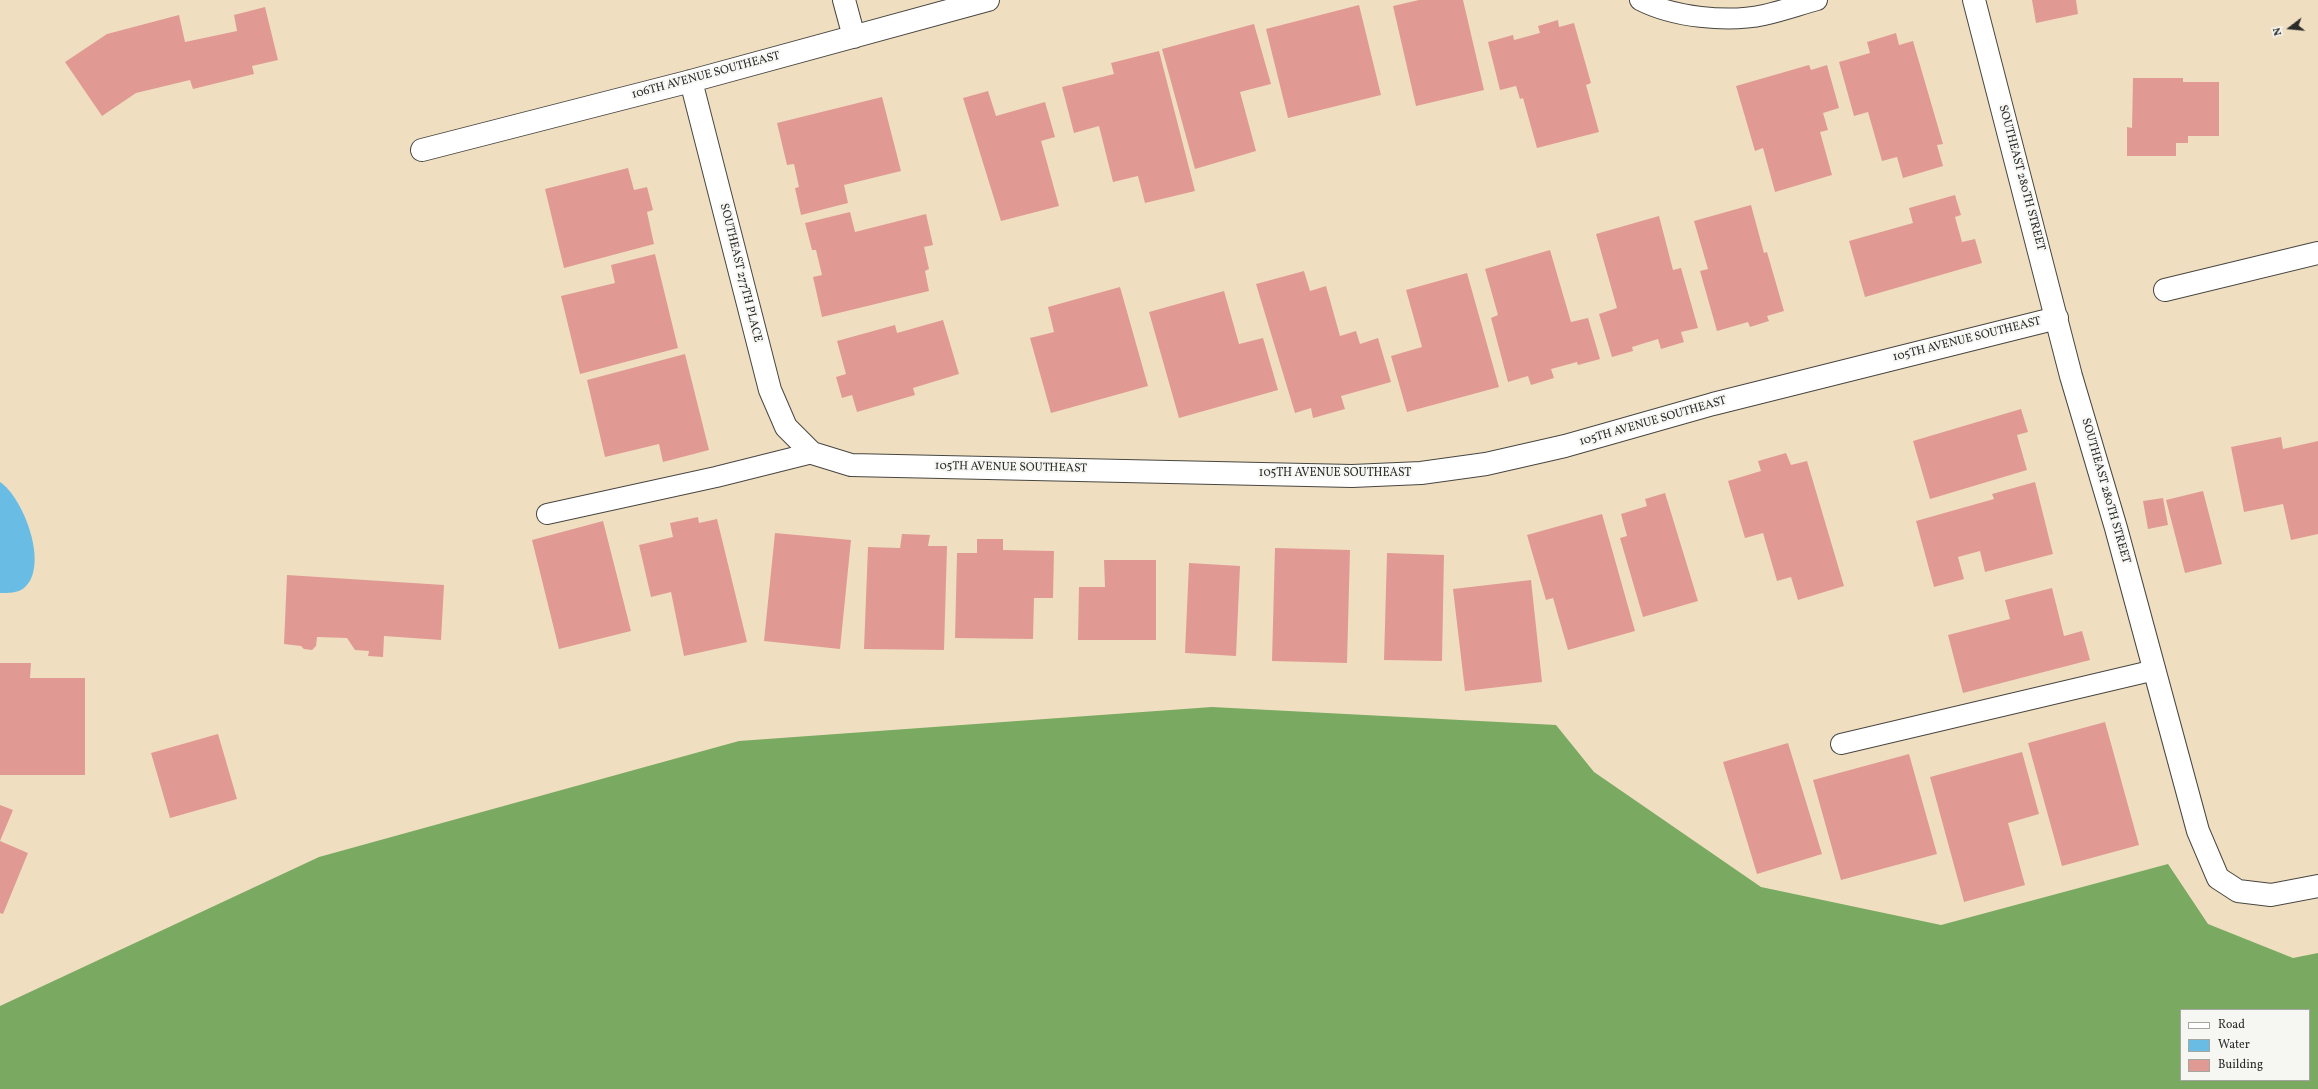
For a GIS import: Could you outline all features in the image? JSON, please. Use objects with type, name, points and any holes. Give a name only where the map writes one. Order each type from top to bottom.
[{"type":"street","points":[[844,0],[854,36]]},
{"type":"street","name":"106TH AVENUE SOUTHEAST","points":[[422,150],[691,81],[988,0]]},
{"type":"street","name":"SOUTHEAST 280TH STREET","points":[[1974,0],[2056,318],[2155,670],[2198,831],[2218,878],[2238,891],[2271,895],[2318,886]]},
{"type":"street","name":"SOUTHEAST 277TH PLACE","points":[[691,81],[770,390],[786,427],[812,453]]},
{"type":"street","points":[[2166,290],[2318,253]]},
{"type":"street","name":"105TH AVENUE SOUTHEAST","points":[[812,453],[851,465],[1352,476],[1421,473],[1486,464],[1565,446],[1720,402],[2056,318]]},
{"type":"lane","points":[[1640,0],[1654,8],[1683,14],[1726,18],[1763,16],[1817,0]]},
{"type":"lane","points":[[547,514],[716,478],[812,453]]},
{"type":"lane","points":[[1841,744],[2155,670]]},
{"type":"green space","points":[[1212,707],[1556,725],[1594,772],[1761,887],[1941,925],[2168,864],[2208,924],[2293,958],[2318,953],[2318,1089],[0,1089],[0,1006],[319,857],[739,741]]},
{"type":"water","points":[[0,482],[9,490],[25,516],[34,549],[34,564],[31,578],[24,588],[10,593],[0,593]]},
{"type":"building","points":[[1419,0],[1463,0],[1484,90],[1416,106],[1393,6]]},
{"type":"building","points":[[2032,0],[2076,0],[2078,14],[2036,23]]},
{"type":"building","points":[[1359,5],[1381,95],[1288,118],[1266,29]]},
{"type":"building","points":[[265,7],[278,60],[252,66],[254,74],[193,89],[190,80],[136,93],[102,116],[65,62],[107,34],[179,15],[185,42],[237,31],[234,15]]},
{"type":"building","points":[[1558,20],[1559,27],[1574,23],[1591,83],[1586,85],[1599,132],[1537,148],[1523,98],[1520,99],[1516,86],[1500,90],[1488,42],[1513,35],[1514,40],[1540,33],[1538,26]]},
{"type":"building","points":[[1254,24],[1271,84],[1240,92],[1256,151],[1195,169],[1162,49]]},
{"type":"building","points":[[1896,33],[1899,45],[1913,41],[1943,144],[1937,145],[1943,166],[1903,178],[1897,157],[1882,161],[1868,112],[1854,116],[1839,62],[1870,53],[1867,42]]},
{"type":"building","points":[[1159,51],[1195,191],[1145,203],[1138,176],[1113,182],[1099,126],[1074,133],[1062,87],[1114,74],[1111,63]]},
{"type":"building","points":[[1809,65],[1811,70],[1827,65],[1839,108],[1823,113],[1828,130],[1820,132],[1832,175],[1775,192],[1763,148],[1755,151],[1736,86]]},
{"type":"building","points":[[2133,78],[2183,78],[2183,82],[2219,82],[2219,136],[2188,136],[2188,143],[2176,143],[2176,156],[2127,156],[2127,127],[2132,128]]},
{"type":"building","points":[[988,91],[996,116],[1045,102],[1055,137],[1041,141],[1059,206],[1001,221],[963,98]]},
{"type":"building","points":[[882,97],[901,171],[844,185],[848,203],[801,215],[795,188],[799,187],[794,164],[787,165],[777,123]]},
{"type":"building","points":[[628,168],[634,190],[647,187],[653,210],[647,212],[654,244],[564,268],[545,189]]},
{"type":"building","points":[[1955,195],[1961,215],[1955,217],[1962,242],[1975,239],[1982,263],[1865,297],[1849,241],[1913,223],[1909,208]]},
{"type":"building","points":[[1751,205],[1764,253],[1767,252],[1784,311],[1767,316],[1769,321],[1750,327],[1748,322],[1717,331],[1700,271],[1708,269],[1694,221]]},
{"type":"building","points":[[850,212],[855,232],[926,214],[933,245],[924,247],[929,269],[925,271],[929,291],[822,317],[813,277],[822,275],[816,250],[812,250],[805,223]]},
{"type":"building","points":[[1659,216],[1673,270],[1681,268],[1698,328],[1681,332],[1684,342],[1661,349],[1658,339],[1632,347],[1633,351],[1612,357],[1599,314],[1617,308],[1596,234]]},
{"type":"building","points":[[1550,250],[1571,322],[1588,318],[1600,359],[1578,365],[1577,362],[1551,369],[1554,378],[1531,385],[1528,376],[1508,382],[1491,318],[1498,315],[1485,269]]},
{"type":"building","points":[[655,254],[678,348],[580,374],[561,296],[615,283],[611,265]]},
{"type":"building","points":[[1304,271],[1310,291],[1326,286],[1340,336],[1356,331],[1360,344],[1378,338],[1391,382],[1341,396],[1345,409],[1313,418],[1311,408],[1295,413],[1256,284]]},
{"type":"building","points":[[1467,273],[1499,387],[1407,412],[1391,356],[1422,347],[1406,290]]},
{"type":"building","points":[[1120,287],[1148,386],[1051,413],[1030,338],[1054,332],[1048,307]]},
{"type":"building","points":[[1224,291],[1239,344],[1263,338],[1278,390],[1179,418],[1149,312]]},
{"type":"building","points":[[943,320],[959,374],[913,388],[915,395],[857,412],[852,395],[842,398],[836,377],[846,374],[837,341],[895,325],[897,333]]},
{"type":"building","points":[[685,354],[709,450],[663,462],[659,444],[605,457],[587,380]]},
{"type":"building","points":[[2021,409],[2028,432],[2017,435],[2027,470],[1930,499],[1913,441]]},
{"type":"building","points":[[2281,437],[2283,449],[2318,441],[2318,534],[2291,540],[2283,504],[2244,512],[2231,447]]},
{"type":"building","points":[[1786,453],[1791,465],[1807,461],[1844,586],[1798,600],[1791,577],[1777,581],[1763,533],[1745,538],[1728,481],[1761,471],[1758,461]]},
{"type":"building","points":[[2035,482],[2053,554],[1985,572],[1980,551],[1958,557],[1964,579],[1934,587],[1916,521],[1994,499],[1992,494]]},
{"type":"building","points":[[2203,491],[2222,564],[2185,573],[2166,500]]},
{"type":"building","points":[[1665,493],[1698,601],[1643,617],[1620,538],[1627,536],[1621,514],[1647,506],[1645,499]]},
{"type":"building","points":[[2163,498],[2168,525],[2148,529],[2143,501]]},
{"type":"building","points":[[1602,514],[1635,631],[1568,650],[1553,598],[1546,600],[1527,535]]},
{"type":"building","points":[[698,517],[699,523],[717,519],[747,642],[684,656],[671,592],[651,597],[639,545],[673,537],[670,523]]},
{"type":"building","points":[[603,521],[631,631],[559,649],[532,540]]},
{"type":"building","points":[[775,533],[851,540],[840,649],[764,641]]},
{"type":"building","points":[[902,534],[930,535],[928,546],[947,546],[944,650],[864,649],[868,547],[900,548]]},
{"type":"building","points":[[977,539],[1003,539],[1003,550],[1054,551],[1053,598],[1034,598],[1033,639],[955,638],[957,553],[977,553]]},
{"type":"building","points":[[1275,548],[1350,550],[1347,663],[1272,661]]},
{"type":"building","points":[[1387,553],[1444,555],[1442,661],[1384,660]]},
{"type":"building","points":[[1104,560],[1156,560],[1156,640],[1078,640],[1079,587],[1105,587]]},
{"type":"building","points":[[1189,563],[1240,566],[1236,656],[1185,653]]},
{"type":"building","points":[[287,575],[444,585],[441,640],[384,636],[383,657],[368,656],[369,651],[355,650],[347,638],[317,637],[316,646],[312,650],[304,649],[301,646],[284,644]]},
{"type":"building","points":[[1531,580],[1542,682],[1465,691],[1453,589]]},
{"type":"building","points":[[2052,588],[2064,636],[2082,631],[2090,660],[1963,693],[1948,635],[2010,619],[2005,600]]},
{"type":"building","points":[[0,663],[31,663],[30,678],[85,678],[85,775],[0,775]]},
{"type":"building","points":[[2105,722],[2139,845],[2062,866],[2028,743]]},
{"type":"building","points":[[218,734],[237,799],[170,818],[151,753]]},
{"type":"building","points":[[1788,743],[1822,854],[1757,874],[1723,762]]},
{"type":"building","points":[[2022,752],[2039,814],[2008,823],[2025,885],[1964,902],[1930,777]]},
{"type":"building","points":[[1909,754],[1937,854],[1841,880],[1813,780]]},
{"type":"building","points":[[0,805],[13,810],[0,841]]},
{"type":"building","points":[[0,841],[28,853],[3,914],[0,913]]}]
